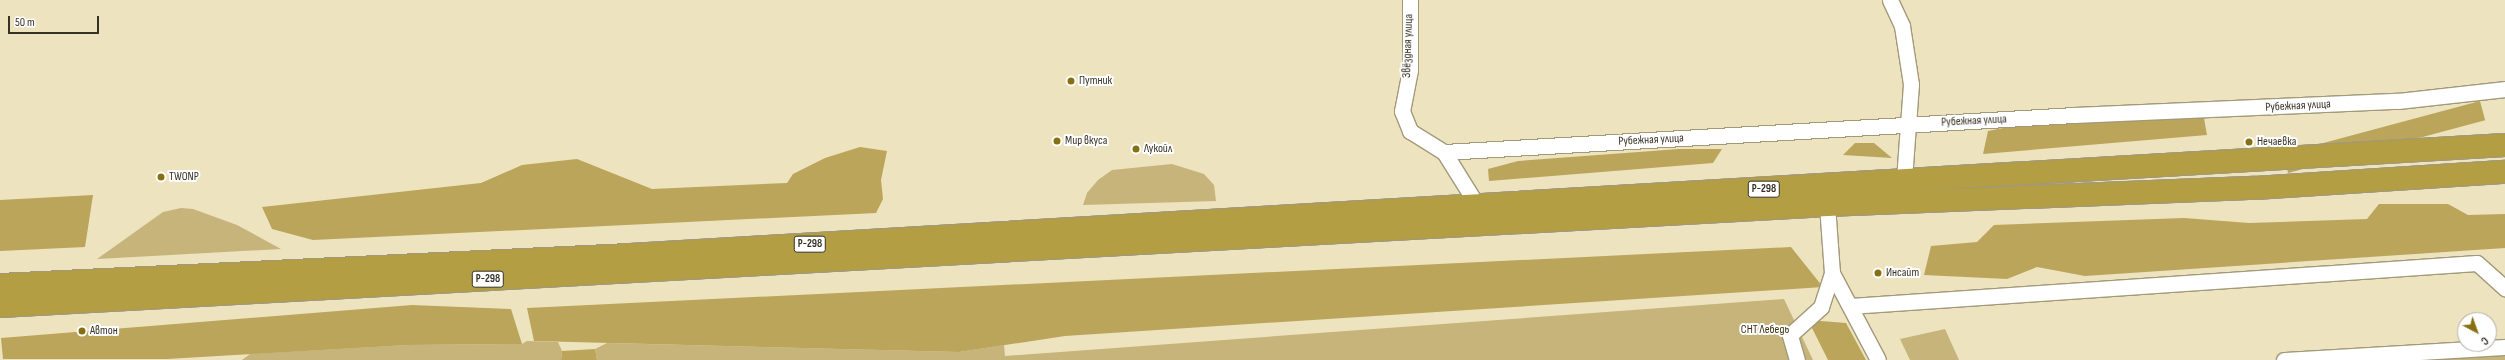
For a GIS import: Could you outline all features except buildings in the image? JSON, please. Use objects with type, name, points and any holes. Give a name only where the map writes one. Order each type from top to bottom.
[{"type":"highway","name":"Р-298","points":[[0,285],[630,254],[2505,145]]},
{"type":"highway","name":"Р-298","points":[[0,306],[1827,205],[2255,188],[2505,172]]},
{"type":"highway","points":[[1091,245],[1123,239],[1236,233],[1245,228],[1240,219]]},
{"type":"highway","points":[[834,260],[830,257],[832,254],[956,244],[981,234]]},
{"type":"street","name":"Звёздная улица","points":[[1410,0],[1410,70],[1402,111],[1410,131],[1444,152],[1477,205]]},
{"type":"street","points":[[1890,0],[1902,26],[1911,84],[1904,180]]},
{"type":"street","name":"Рубежная улица","points":[[1444,152],[1908,124],[2398,101],[2505,89]]},
{"type":"street","points":[[1797,360],[1790,334],[1821,307],[1832,273],[1827,205]]},
{"type":"street","points":[[1850,306],[2477,263],[2505,288]]},
{"type":"street","points":[[1832,273],[1878,360]]},
{"type":"street","points":[[2284,360],[2505,347]]},
{"type":"green space","points":[[1172,164],[1204,174],[1214,185],[1216,201],[1083,205],[1087,193],[1098,180],[1112,170]]},
{"type":"green space","points":[[181,208],[193,209],[237,225],[281,249],[97,259],[163,212]]},
{"type":"green space","name":"СНТ Лебедь","points":[[1784,299],[1813,360],[597,360],[595,349],[607,343],[959,352],[1004,345],[1005,356]]},
{"type":"green space","points":[[1945,329],[1959,360],[1910,360],[1900,339]]},
{"type":"green space","points":[[527,341],[558,342],[562,351],[561,360],[242,360],[250,354],[408,345],[522,344]]},
{"type":"green space","points":[[2505,352],[2505,360],[2376,360]]},
{"type":"shaded area","points":[[2480,101],[2485,120],[2288,173],[2283,154]]},
{"type":"shaded area","points":[[2204,118],[2207,135],[1983,154],[1988,131],[2008,127],[2085,121]]},
{"type":"shaded area","points":[[1855,143],[1874,143],[1892,158],[1843,155]]},
{"type":"shaded area","points":[[860,147],[887,151],[881,180],[883,199],[876,213],[313,240],[272,229],[262,207],[481,183],[522,165],[577,159],[652,189],[787,183],[793,174],[825,158]]},
{"type":"shaded area","points":[[1679,149],[1722,149],[1713,163],[1489,181],[1488,169],[1518,161]]},
{"type":"shaded area","points":[[93,195],[85,247],[0,251],[0,200]]},
{"type":"shaded area","points":[[2379,204],[2448,204],[2468,215],[2505,214],[2505,248],[2085,276],[2037,267],[2007,279],[1924,275],[1931,246],[1977,242],[1994,225],[2184,218],[2249,223],[2367,219]]},
{"type":"shaded area","points":[[1791,247],[1823,287],[1065,336],[959,352],[534,341],[527,308]]},
{"type":"shaded area","points":[[412,305],[511,309],[522,344],[408,345],[167,359],[3,359],[1,338]]},
{"type":"shaded area","points":[[1808,320],[1846,323],[1866,360],[1828,360]]},
{"type":"shaded area","points":[[595,349],[597,360],[561,360],[562,351]]},
{"type":"place","name":"Путник","points":[[1071,81]]},
{"type":"place","name":"Мир вкуса","points":[[1057,141]]},
{"type":"place","name":"Нечаевка","points":[[2249,142]]},
{"type":"place","name":"Лукойл","points":[[1136,149]]},
{"type":"place","name":"TWONP","points":[[161,177]]},
{"type":"place","name":"Инсайт","points":[[1878,273]]},
{"type":"place","name":"Автон","points":[[82,331]]}]
